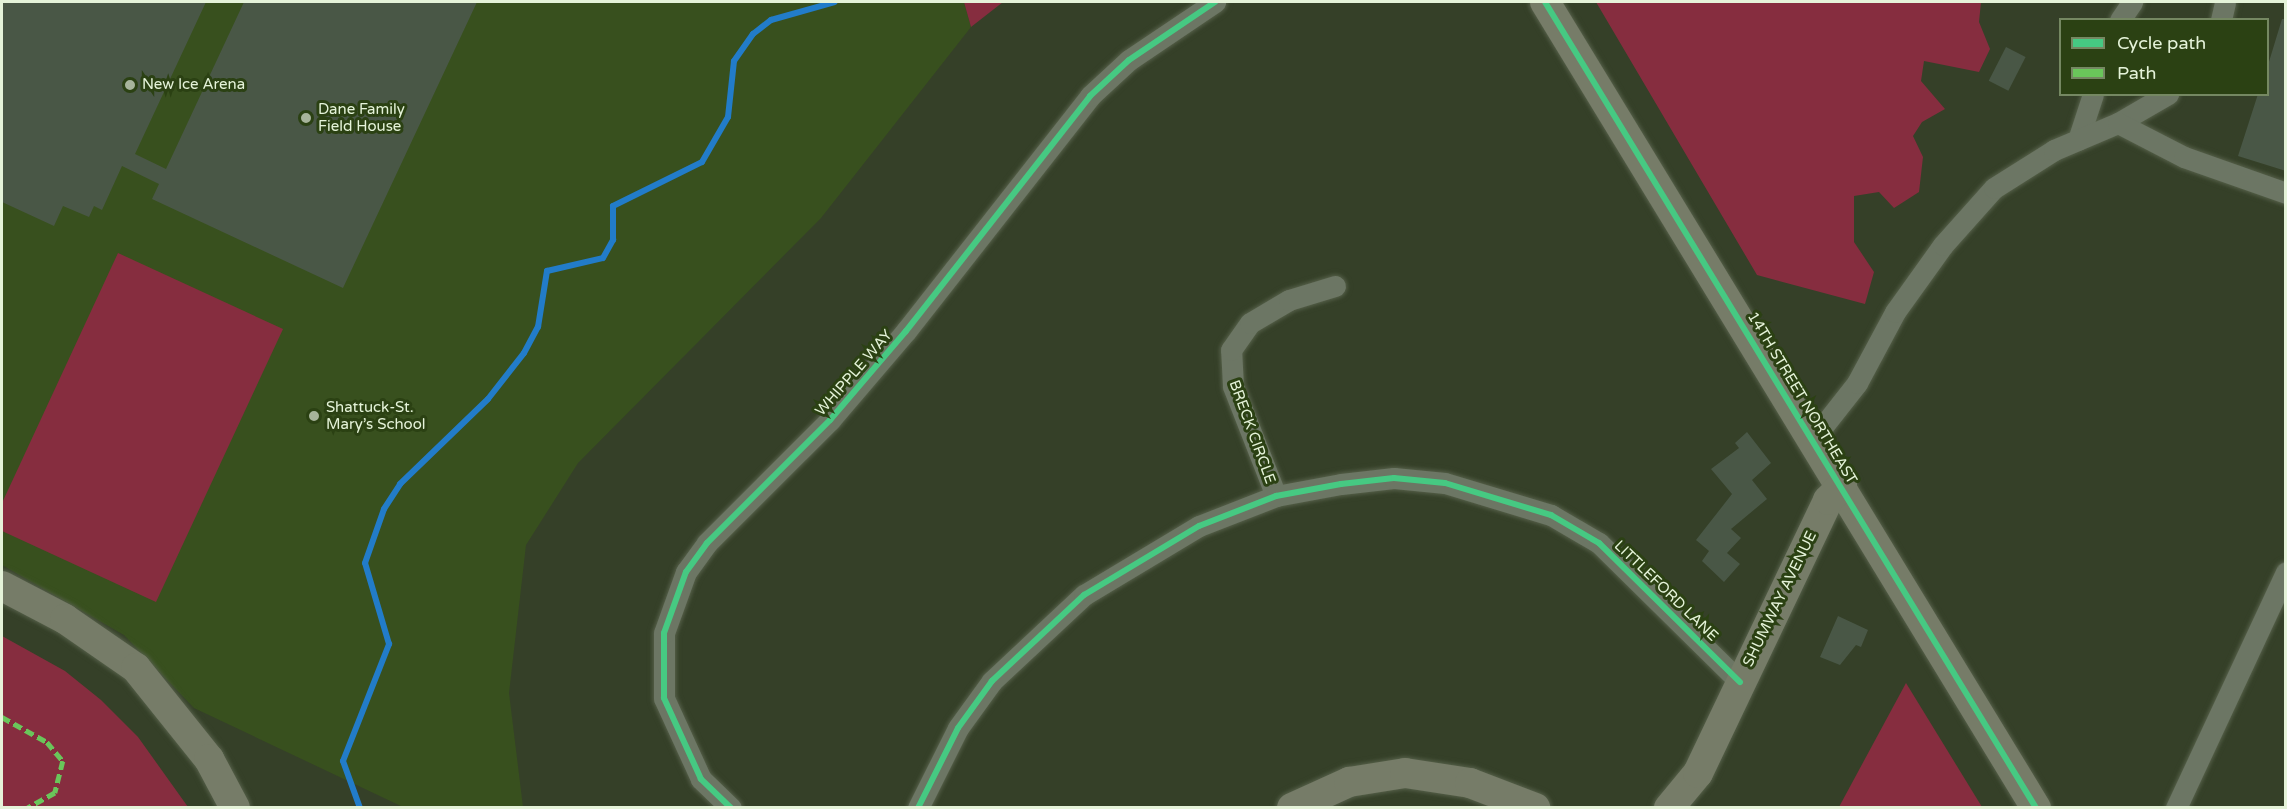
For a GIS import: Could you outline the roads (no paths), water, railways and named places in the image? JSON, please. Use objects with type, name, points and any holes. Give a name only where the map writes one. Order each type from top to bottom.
[{"type":"street","name":"WHIPPLE WAY","points":[[731,807],[701,779],[664,698],[664,633],[686,572],[706,543],[830,420],[906,331],[1090,96],[1129,60],[1215,2]]},
{"type":"street","name":"14TH STREET NORTHEAST","points":[[1545,2],[2036,807]]},
{"type":"street","points":[[2121,18],[2132,2]]},
{"type":"street","points":[[2221,18],[2225,2]]},
{"type":"street","points":[[2078,140],[2092,96]]},
{"type":"street","points":[[1813,439],[1857,383],[1895,312],[1943,246],[1994,188],[2078,140],[2118,123],[2165,96]]},
{"type":"street","points":[[2118,123],[2184,157],[2286,193]]},
{"type":"street","name":"BRECK CIRCLE","points":[[1276,496],[1233,386],[1231,350],[1250,323],[1269,311],[1335,286]]},
{"type":"street","name":"LITTLEFORD LANE","points":[[918,807],[958,728],[1031,640],[1137,559],[1276,496],[1394,478],[1498,495],[1551,515],[1599,543],[1740,682]]},
{"type":"street","name":"SHUMWAY AVENUE","points":[[1669,807],[1698,773],[1828,500],[1842,486]]},
{"type":"street","points":[[2176,807],[2286,572]]},
{"type":"street","points":[[2,586],[65,619],[136,668],[208,759],[235,807]]},
{"type":"street","points":[[1292,807],[1348,782],[1405,773],[1470,783],[1535,807]]},
{"type":"waterway","points":[[360,808],[343,761],[389,644],[365,563],[384,509],[400,484],[488,399],[524,353],[538,327],[547,271],[603,258],[613,240],[613,206],[702,162],[728,117],[734,61],[753,34],[771,20],[835,2]]},
{"type":"place","name":"New Ice Arena","points":[[130,85]]},
{"type":"place","name":"Dane Family Field House","points":[[306,118]]},
{"type":"place","name":"Shattuck-St. Mary’s School","points":[[314,416]]}]
